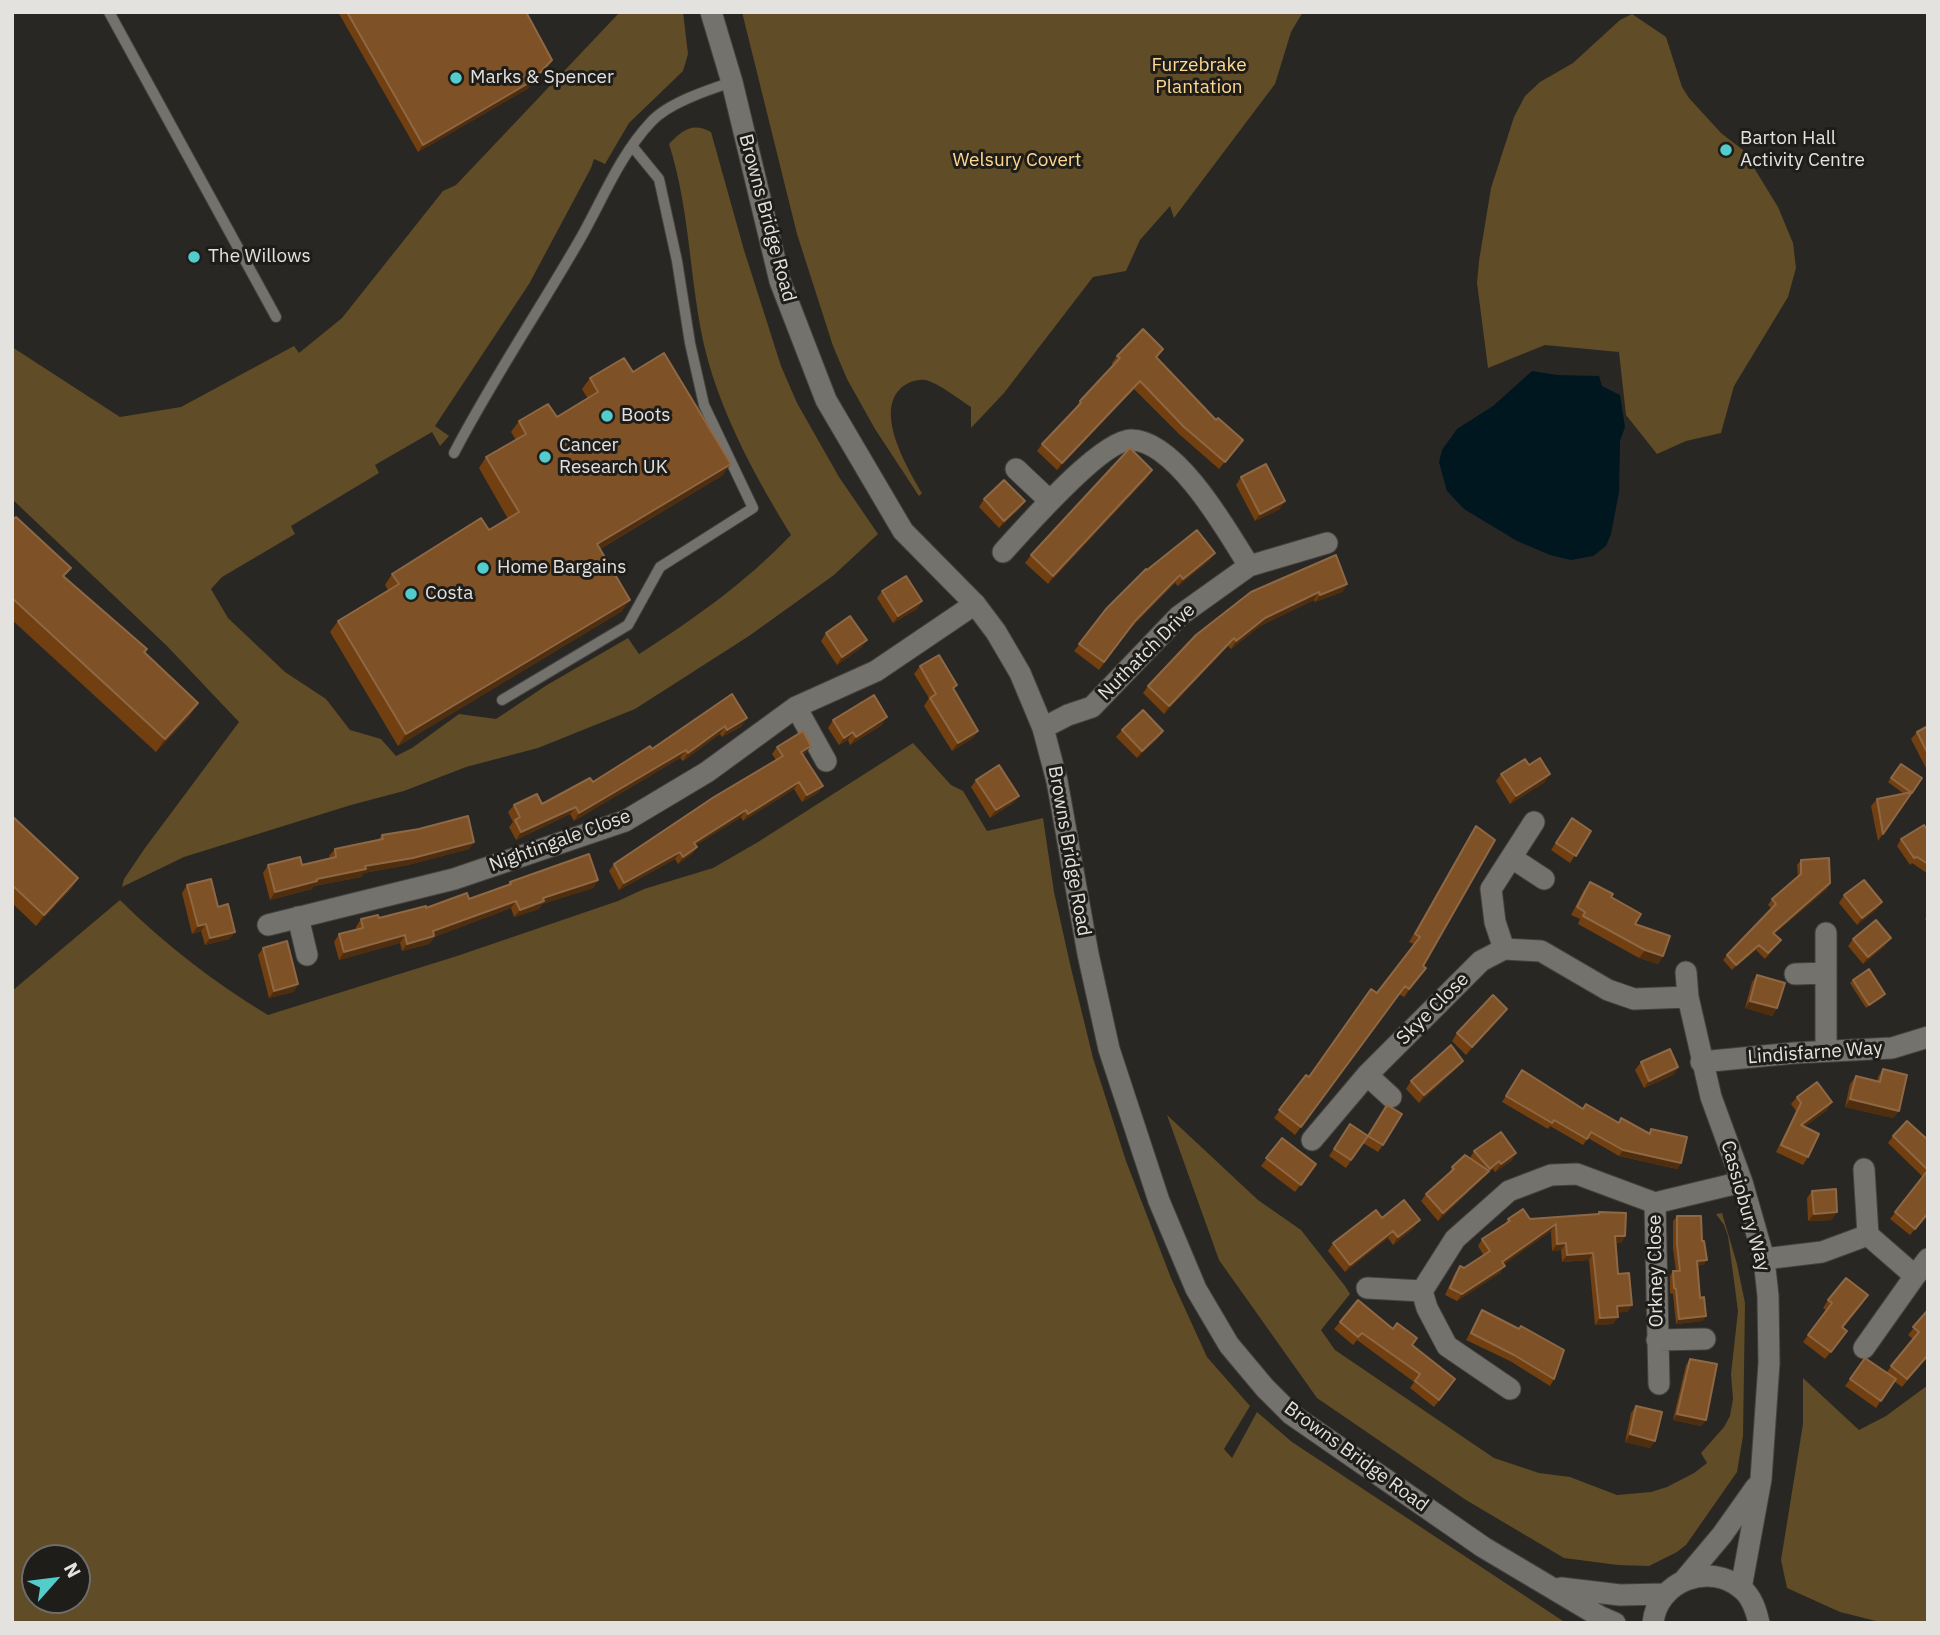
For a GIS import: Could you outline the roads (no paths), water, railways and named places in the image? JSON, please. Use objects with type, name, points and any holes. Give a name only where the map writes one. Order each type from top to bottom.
[{"type":"street","name":"Browns Bridge Road","points":[[711,12],[732,82],[780,281],[827,400],[903,531],[975,604],[1015,664],[1043,728],[1057,781],[1083,929],[1110,1049],[1160,1201],[1196,1289],[1215,1323],[1245,1367],[1292,1414],[1483,1547],[1615,1623]]},
{"type":"street","points":[[1003,552],[1050,501],[1111,446],[1130,440],[1155,447],[1185,474],[1210,504],[1250,566]]},
{"type":"street","points":[[1016,469],[1050,501]]},
{"type":"street","name":"Nuthatch Drive","points":[[1043,728],[1068,715],[1092,707],[1179,616],[1250,566],[1327,543]]},
{"type":"street","name":"Nightingale Close","points":[[268,925],[454,878],[625,821],[707,772],[796,707],[876,671],[975,604]]},
{"type":"street","points":[[796,707],[825,761]]},
{"type":"street","points":[[1534,822],[1491,889],[1495,922],[1504,950],[1541,951],[1608,990],[1634,999],[1688,997]]},
{"type":"street","points":[[1512,858],[1544,879]]},
{"type":"street","points":[[298,917],[307,954]]},
{"type":"street","points":[[1826,933],[1826,1051]]},
{"type":"street","name":"Skye Close","points":[[1312,1140],[1367,1074],[1481,961],[1504,950]]},
{"type":"street","points":[[1686,972],[1688,997],[1701,1062]]},
{"type":"street","points":[[1795,974],[1826,973]]},
{"type":"street","name":"Lindisfarne Way","points":[[1701,1062],[1892,1048],[1928,1037]]},
{"type":"street","name":"Cassiobury Way","points":[[1701,1062],[1742,1182],[1764,1259],[1768,1296],[1769,1363],[1761,1479],[1741,1588]]},
{"type":"street","points":[[1367,1074],[1391,1097]]},
{"type":"street","points":[[1864,1168],[1868,1235]]},
{"type":"street","name":"Orkney Close","points":[[1422,1291],[1455,1239],[1510,1191],[1551,1175],[1577,1174],[1655,1203],[1742,1182]]},
{"type":"street","name":"Orkney Close","points":[[1655,1203],[1659,1384]]},
{"type":"street","points":[[1764,1259],[1822,1252],[1868,1235]]},
{"type":"street","points":[[1864,1348],[1922,1268],[1868,1235]]},
{"type":"street","points":[[1367,1289],[1422,1291],[1427,1308],[1447,1346],[1510,1389]]},
{"type":"street","name":"Orkney Close","points":[[1657,1340],[1705,1339]]},
{"type":"street","points":[[1653,1623],[1654,1611],[1664,1594],[1685,1579],[1722,1535],[1761,1479]]},
{"type":"street","points":[[1685,1579],[1713,1575],[1741,1588],[1752,1602],[1760,1622]]},
{"type":"street","name":"Browns Bridge Road","points":[[1552,1587],[1620,1595],[1664,1594]]},
{"type":"lane","points":[[108,12],[276,317]]},
{"type":"lane","points":[[454,453],[479,404],[578,242],[632,146],[653,119],[693,95],[732,82]]},
{"type":"lane","points":[[502,700],[628,625],[660,567],[753,508],[704,405],[659,179],[632,146]]},
{"type":"water","points":[[1532,371],[1557,375],[1599,376],[1602,386],[1620,395],[1625,427],[1620,441],[1619,492],[1611,534],[1606,546],[1593,556],[1571,560],[1550,555],[1517,541],[1464,509],[1447,491],[1439,462],[1442,450],[1457,429],[1493,406]]},
{"type":"place","name":"Marks & Spencer","points":[[456,78]]},
{"type":"place","name":"Barton Hall Activity Centre","points":[[1726,150]]},
{"type":"place","name":"The Willows","points":[[194,257]]},
{"type":"place","name":"Boots","points":[[607,416]]},
{"type":"place","name":"Cancer Research UK","points":[[545,457]]},
{"type":"place","name":"Home Bargains","points":[[483,568]]},
{"type":"place","name":"Costa","points":[[411,594]]},
{"type":"park label","name":"Furzebrake Plantation","points":[[1199,77]]},
{"type":"park label","name":"Welsury Covert","points":[[1017,161]]}]
